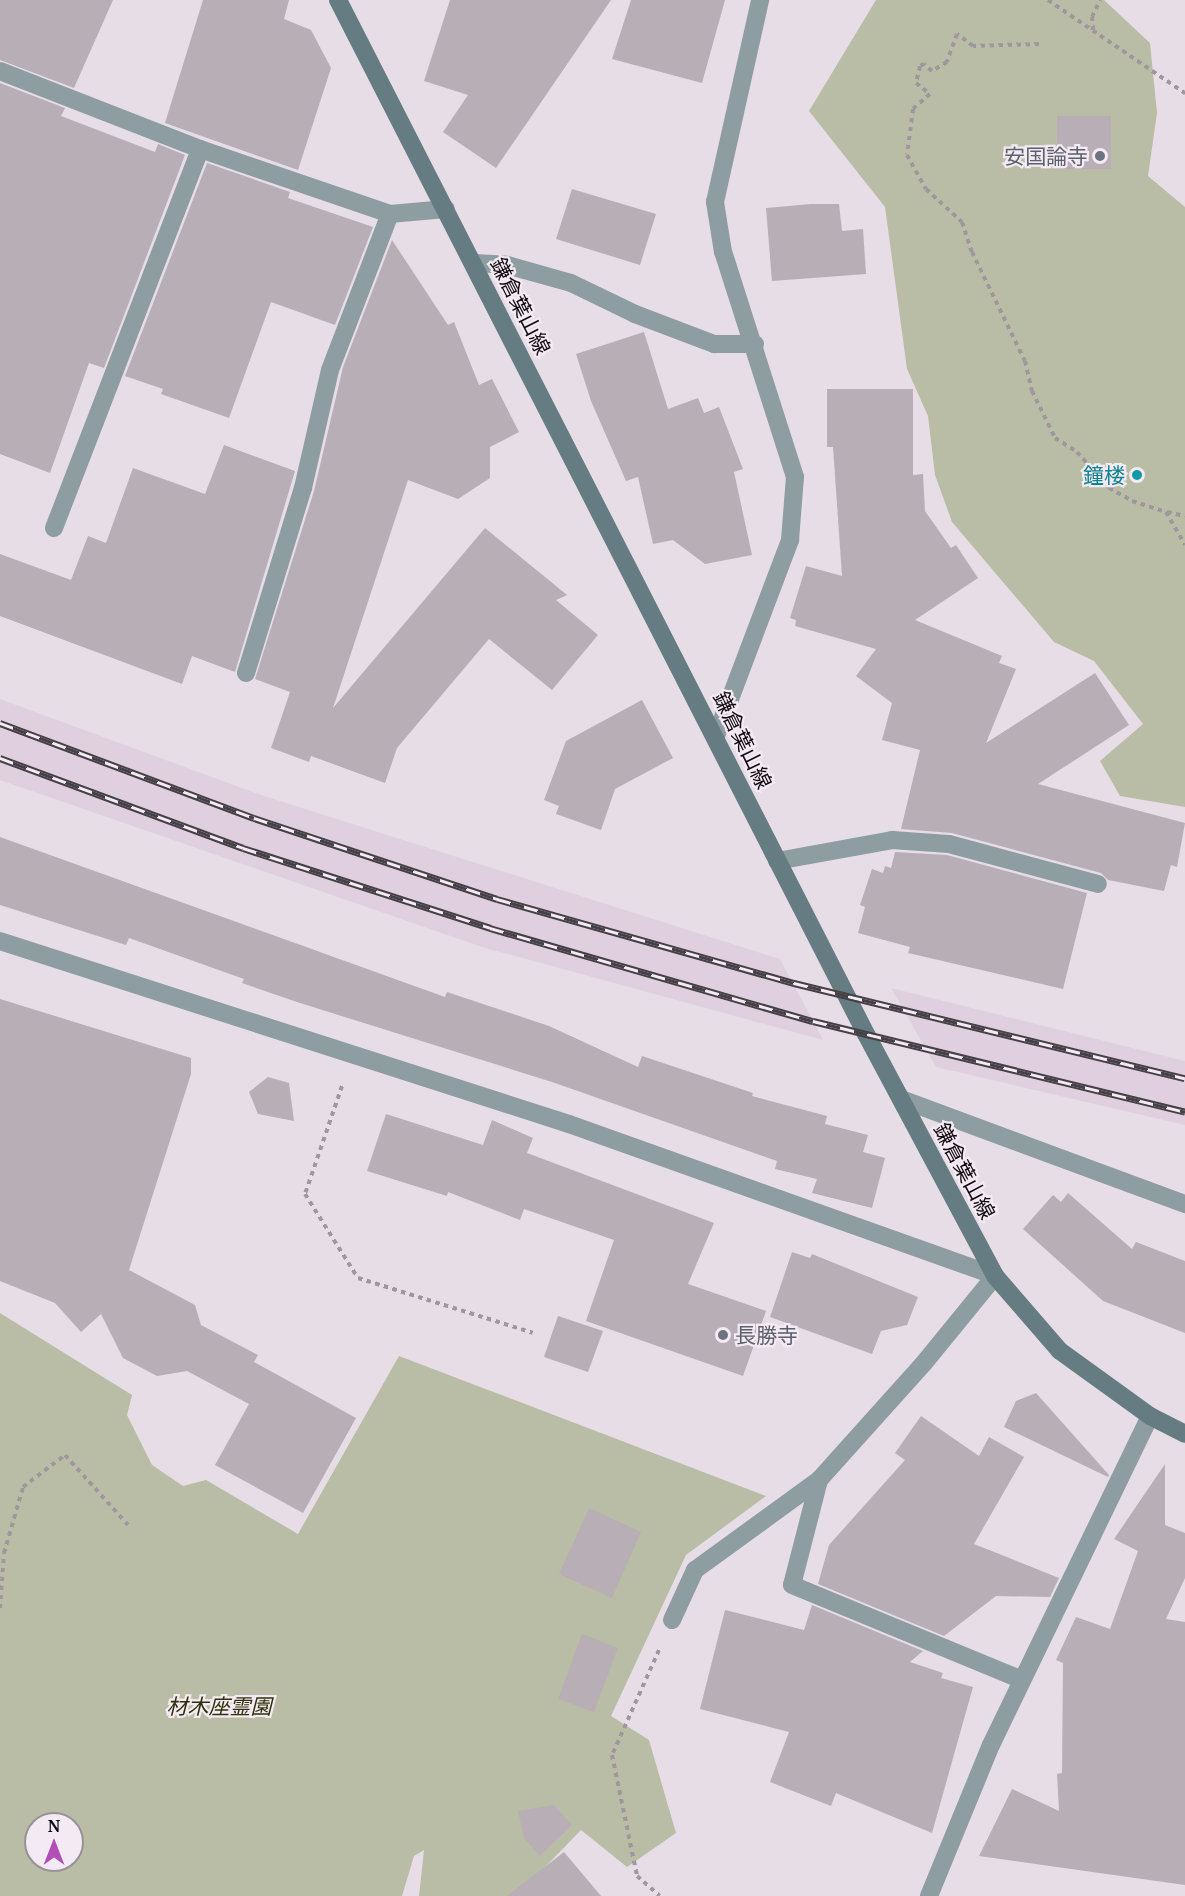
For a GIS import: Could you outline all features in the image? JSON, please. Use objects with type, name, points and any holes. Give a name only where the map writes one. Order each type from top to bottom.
[{"type":"main road","name":"鎌倉葉山線","points":[[338,0],[716,736],[777,861],[995,1276],[1060,1351],[1150,1416],[1185,1434]]},
{"type":"street","points":[[716,736],[790,540],[795,477],[755,344],[723,252],[715,202],[760,0]]},
{"type":"street","points":[[0,71],[200,149],[390,214],[446,209]]},
{"type":"street","points":[[54,528],[200,149]]},
{"type":"street","points":[[246,673],[303,488],[330,370],[390,214]]},
{"type":"street","points":[[474,263],[507,266],[571,283],[634,314],[714,344],[755,344]]},
{"type":"street","points":[[777,861],[892,840],[927,842],[949,844],[1098,884]]},
{"type":"street","points":[[4,947],[352,1054],[569,1124],[995,1276],[924,1363],[819,1480],[695,1570],[672,1620]]},
{"type":"street","points":[[901,1099],[1185,1204]]},
{"type":"street","points":[[929,1896],[991,1745],[1150,1416]]},
{"type":"street","points":[[819,1480],[792,1585],[1022,1680]]},
{"type":"path","points":[[1048,0],[1185,93]]},
{"type":"path","points":[[1093,30],[1092,17],[1100,0]]},
{"type":"path","points":[[1040,44],[974,46],[957,34],[947,62],[932,71],[924,64],[920,66],[916,83],[930,94],[913,108],[907,155],[926,189],[962,222],[972,252],[1025,361],[1032,391],[1055,438],[1077,452],[1109,488],[1131,501],[1185,516]]},
{"type":"path","points":[[1166,512],[1185,544]]},
{"type":"path","points":[[352,1054],[305,1194],[358,1278],[533,1333]]},
{"type":"path","points":[[0,1608],[4,1553],[23,1487],[65,1455],[128,1525]]},
{"type":"path","points":[[660,1896],[637,1876],[612,1755],[672,1620]]},
{"type":"shaded area","points":[[0,699],[261,795],[780,959],[823,1040],[482,947],[0,780]]},
{"type":"shaded area","points":[[891,988],[1185,1061],[1185,1125],[936,1067]]},
{"type":"green space","points":[[876,0],[1104,0],[1150,43],[1157,113],[1148,176],[1185,207],[1185,807],[1120,796],[1100,761],[1143,724],[1094,661],[1054,642],[952,522],[935,475],[928,416],[907,369],[885,207],[809,111]]},
{"type":"green space","name":"材木座霊園","points":[[0,1313],[132,1395],[127,1415],[152,1465],[183,1486],[206,1480],[298,1534],[399,1356],[766,1496],[686,1555],[611,1716],[649,1740],[676,1833],[627,1867],[581,1830],[517,1896],[419,1896],[424,1850],[414,1856],[402,1896],[0,1896]]},
{"type":"building","points":[[0,0],[113,0],[74,88],[0,60]]},
{"type":"building","points":[[203,0],[289,0],[284,19],[311,30],[331,68],[298,170],[165,123]]},
{"type":"building","points":[[450,0],[611,0],[496,168],[443,132],[468,95],[424,81]]},
{"type":"building","points":[[631,0],[725,0],[702,83],[612,59]]},
{"type":"building","points":[[0,83],[65,108],[61,116],[155,152],[158,144],[185,155],[104,368],[89,363],[50,473],[0,454]]},
{"type":"building","points":[[1057,116],[1111,116],[1111,169],[1057,169]]},
{"type":"building","points":[[207,163],[290,192],[288,198],[373,227],[335,325],[271,302],[229,418],[161,394],[163,389],[125,376]]},
{"type":"building","points":[[572,189],[656,214],[640,265],[556,239]]},
{"type":"building","points":[[839,204],[842,231],[863,229],[866,274],[772,281],[766,208]]},
{"type":"building","points":[[392,240],[448,325],[454,322],[479,385],[492,379],[519,432],[490,447],[490,478],[458,499],[408,480],[333,708],[485,528],[567,595],[556,600],[598,635],[552,690],[489,639],[397,748],[385,783],[311,756],[309,762],[271,748],[290,692],[255,679],[314,491],[343,367]]},
{"type":"building","points":[[644,332],[668,409],[698,398],[704,413],[719,407],[743,469],[734,472],[752,555],[705,564],[673,540],[653,544],[638,477],[626,481],[591,401],[576,354]]},
{"type":"building","points":[[827,389],[913,389],[913,475],[923,474],[925,511],[951,548],[956,545],[978,578],[915,620],[1002,656],[999,663],[1016,669],[986,743],[1095,673],[1129,725],[1038,784],[1185,823],[1177,867],[1171,865],[1164,891],[1108,880],[1101,873],[952,833],[901,829],[920,750],[882,740],[892,703],[856,676],[876,649],[795,626],[796,620],[790,618],[806,566],[842,576],[833,447],[827,447]]},
{"type":"building","points":[[224,445],[295,471],[235,672],[192,656],[182,684],[0,616],[0,554],[71,580],[88,536],[106,543],[133,468],[205,494]]},
{"type":"building","points":[[642,700],[673,758],[615,789],[601,830],[556,814],[559,806],[544,800],[566,741]]},
{"type":"building","points":[[0,837],[445,997],[447,992],[549,1026],[638,1067],[642,1056],[753,1093],[752,1096],[827,1116],[825,1124],[868,1135],[863,1152],[885,1158],[872,1208],[812,1193],[817,1179],[775,1169],[777,1161],[555,1083],[297,1002],[242,983],[244,979],[129,938],[126,945],[0,905]]},
{"type":"building","points":[[895,852],[947,855],[1087,893],[1063,989],[908,953],[910,947],[858,933],[865,907],[860,905],[872,869],[883,873],[885,866],[891,868]]},
{"type":"building","points":[[0,999],[191,1058],[191,1074],[129,1270],[195,1305],[201,1325],[258,1355],[254,1362],[356,1418],[303,1513],[215,1465],[249,1404],[187,1371],[157,1376],[123,1358],[101,1314],[81,1332],[55,1303],[0,1281]]},
{"type":"building","points":[[268,1077],[289,1083],[294,1121],[258,1114],[249,1092]]},
{"type":"building","points":[[386,1114],[483,1145],[492,1120],[533,1138],[527,1153],[714,1223],[688,1284],[766,1311],[743,1376],[586,1321],[614,1240],[524,1209],[520,1220],[448,1192],[447,1196],[367,1171]]},
{"type":"building","points":[[1068,1193],[1132,1249],[1136,1242],[1185,1261],[1185,1333],[1103,1301],[1023,1229],[1053,1195],[1061,1202]]},
{"type":"building","points":[[792,1252],[810,1258],[812,1254],[918,1297],[907,1325],[881,1331],[872,1354],[770,1317]]},
{"type":"building","points":[[558,1316],[603,1331],[588,1372],[544,1357]]},
{"type":"building","points":[[1036,1393],[1109,1475],[1108,1477],[1004,1427],[1016,1401]]},
{"type":"building","points":[[921,1416],[979,1456],[989,1437],[1024,1457],[974,1544],[1059,1578],[1050,1597],[996,1596],[944,1636],[818,1584],[829,1545],[905,1460],[895,1453]]},
{"type":"building","points":[[1165,1464],[1165,1525],[1185,1533],[1185,1578],[1166,1619],[1185,1622],[1185,1885],[979,1856],[1012,1789],[1059,1811],[1057,1774],[1062,1773],[1063,1663],[1056,1660],[1076,1617],[1110,1629],[1138,1551],[1114,1539]]},
{"type":"building","points":[[589,1508],[641,1532],[612,1598],[559,1574]]},
{"type":"building","points":[[812,1605],[923,1651],[910,1662],[943,1673],[941,1678],[973,1687],[932,1833],[836,1793],[831,1806],[770,1782],[789,1732],[700,1709],[725,1610],[804,1630]]},
{"type":"building","points":[[582,1634],[618,1648],[594,1712],[558,1699]]},
{"type":"building","points":[[554,1805],[572,1825],[540,1856],[524,1838],[518,1811]]},
{"type":"building","points":[[564,1852],[601,1896],[507,1896]]},
{"type":"railway","points":[[0,723],[254,818],[497,899],[794,983],[1185,1078]]},
{"type":"railway","points":[[0,758],[243,848],[490,928],[813,1021],[1185,1112]]},
{"type":"place","name":"安国論寺","points":[[1100,156]]},
{"type":"place","name":"鐘楼","points":[[1137,475]]},
{"type":"place","name":"長勝寺","points":[[723,1335]]}]
